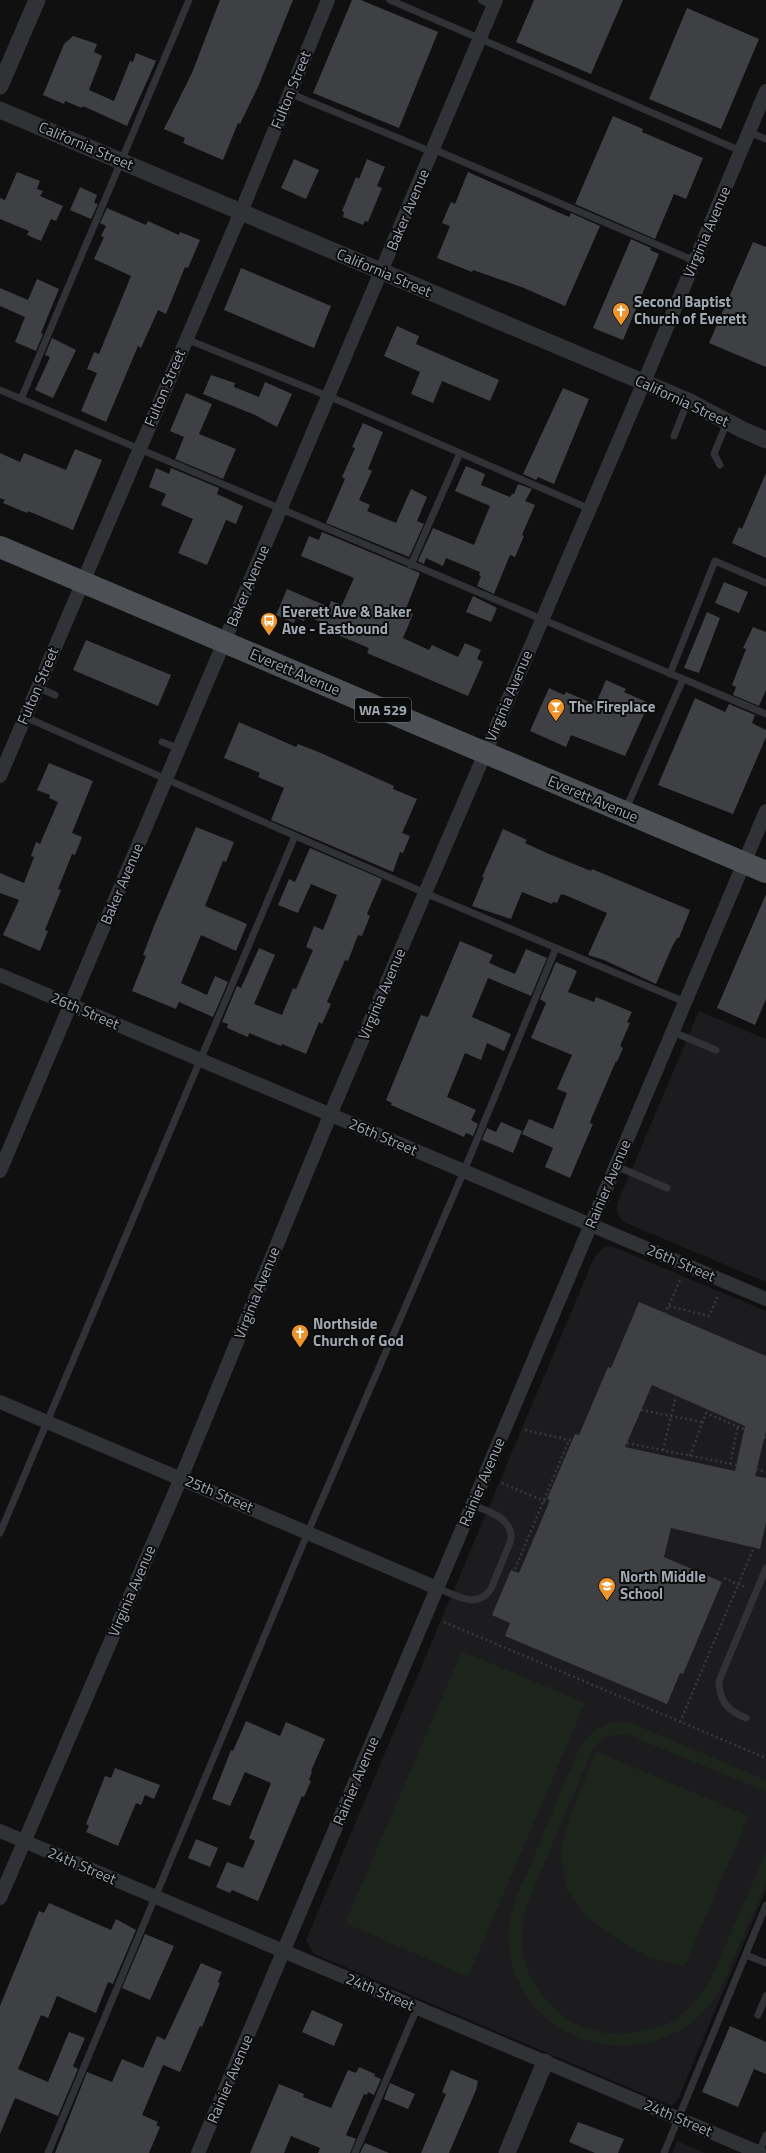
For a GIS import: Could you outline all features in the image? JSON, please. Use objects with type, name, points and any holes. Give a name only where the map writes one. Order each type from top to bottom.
[{"type":"main road","name":"Everett Avenue","points":[[0,547],[766,872]]},
{"type":"street","points":[[0,86],[37,0]]},
{"type":"street","name":"Fulton Street","points":[[0,776],[241,212],[328,0]]},
{"type":"street","name":"Baker Avenue","points":[[0,1171],[382,272],[479,39],[490,2]]},
{"type":"street","name":"Virginia Avenue","points":[[0,1898],[181,1478],[330,1115],[590,509],[766,90]]},
{"type":"street","name":"California Street","points":[[0,110],[644,382],[688,401],[727,422],[766,440]]},
{"type":"street","name":"Rainier Avenue","points":[[198,2153],[766,811]]},
{"type":"street","name":"26th Street","points":[[0,975],[766,1299]]},
{"type":"street","name":"25th Street","points":[[0,1402],[438,1588]]},
{"type":"street","name":"24th Street","points":[[0,1831],[759,2153]]},
{"type":"street","points":[[507,2153],[545,2062]]},
{"type":"lane","points":[[21,398],[189,0]]},
{"type":"lane","points":[[390,0],[741,151]]},
{"type":"lane","points":[[290,93],[433,150],[695,261]]},
{"type":"lane","points":[[749,132],[766,140]]},
{"type":"lane","points":[[186,339],[329,397],[590,509]]},
{"type":"lane","points":[[0,390],[766,714]]},
{"type":"lane","points":[[674,436],[688,401]]},
{"type":"lane","points":[[720,465],[714,454],[727,422]]},
{"type":"lane","points":[[411,565],[460,453]]},
{"type":"lane","points":[[670,674],[715,561],[766,583]]},
{"type":"lane","points":[[624,812],[683,679]]},
{"type":"lane","points":[[37,687],[56,695]]},
{"type":"lane","points":[[25,717],[425,893],[685,1002]]},
{"type":"lane","points":[[162,742],[180,749]]},
{"type":"lane","points":[[0,1533],[295,836]]},
{"type":"lane","points":[[48,2153],[308,1532],[464,1171],[556,948]]},
{"type":"lane","points":[[673,1032],[716,1050]]},
{"type":"lane","points":[[616,1166],[667,1188]]},
{"type":"lane","points":[[438,1588],[471,1601],[480,1600],[487,1596],[491,1589],[511,1540],[512,1534],[508,1525],[501,1518],[473,1504]]},
{"type":"lane","points":[[746,1718],[728,1709],[722,1699],[719,1681],[766,1568]]},
{"type":"lane","points":[[664,2153],[766,1905]]},
{"type":"lane","points":[[746,1955],[766,1963]]},
{"type":"lane","points":[[758,2014],[766,1996]]},
{"type":"lane","points":[[356,2153],[417,2008]]},
{"type":"lane","points":[[759,2153],[766,2135]]},
{"type":"path","points":[[666,1314],[680,1279]]},
{"type":"path","points":[[669,1306],[709,1316],[718,1296]]},
{"type":"path","points":[[664,1450],[676,1396]]},
{"type":"path","points":[[641,1410],[702,1422]]},
{"type":"path","points":[[690,1456],[706,1413],[744,1429]]},
{"type":"path","points":[[730,1464],[738,1426]]},
{"type":"path","points":[[514,1571],[543,1501],[571,1440],[525,1430]]},
{"type":"path","points":[[627,1443],[736,1465]]},
{"type":"path","points":[[756,1470],[766,1472]]},
{"type":"path","points":[[502,1483],[548,1503]]},
{"type":"path","points":[[680,1722],[754,1547]]},
{"type":"path","points":[[444,1622],[766,1758]]},
{"type":"shaded area","points":[[699,1011],[766,1039],[766,1282],[626,1223],[621,1219],[617,1211],[617,1204]]},
{"type":"shaded area","name":"North Middle School","points":[[611,1246],[766,1311],[766,1890],[678,2099],[672,2106],[314,1954],[306,1940],[594,1258],[603,1248]]},
{"type":"shaded area","points":[[462,1651],[585,1703],[468,1977],[345,1923]]},
{"type":"shaded area","points":[[614,1722],[634,1724],[766,1780],[766,1794],[760,1789],[628,1735],[607,1737],[598,1743],[592,1751],[527,1904],[522,1931],[525,1964],[529,1974],[545,1998],[555,2009],[578,2025],[605,2033],[633,2033],[660,2027],[683,2014],[703,1991],[711,1978],[766,1852],[766,1881],[764,1888],[727,1976],[714,2000],[708,2007],[677,2032],[643,2044],[608,2045],[575,2036],[546,2018],[524,1991],[511,1958],[511,1912],[579,1749],[586,1739],[594,1732],[603,1726]]},
{"type":"shaded area","points":[[596,1751],[749,1816],[684,1967],[650,1958],[617,1939],[588,1918],[567,1891],[560,1852],[570,1816]]},
{"type":"shaded area","points":[[677,2141],[705,2153],[672,2153]]},
{"type":"building","points":[[220,0],[293,0],[258,87],[240,124],[238,123],[223,160],[183,143],[185,138],[164,129],[192,73]]},
{"type":"building","points":[[352,0],[361,0],[438,32],[399,128],[313,93]]},
{"type":"building","points":[[534,0],[623,0],[591,74],[516,42]]},
{"type":"building","points":[[687,8],[759,39],[721,129],[649,99]]},
{"type":"building","points":[[73,36],[97,44],[94,52],[102,56],[89,90],[114,101],[130,61],[133,62],[136,53],[156,61],[127,126],[83,106],[82,108],[65,101],[64,104],[43,95],[64,44]]},
{"type":"building","points":[[613,116],[643,129],[642,132],[703,158],[686,199],[674,194],[655,239],[575,204]]},
{"type":"building","points":[[294,159],[319,170],[306,199],[281,188]]},
{"type":"building","points":[[367,159],[385,167],[377,186],[382,188],[368,222],[365,221],[363,225],[343,217],[344,212],[342,211],[356,177],[359,179]]},
{"type":"building","points":[[17,172],[40,181],[37,189],[43,191],[40,196],[63,206],[56,221],[51,219],[41,241],[27,235],[29,231],[0,219],[0,198],[5,200]]},
{"type":"building","points":[[468,172],[569,217],[571,213],[600,226],[565,306],[524,288],[473,270],[472,272],[437,258],[450,226],[442,223],[451,202],[455,204]]},
{"type":"building","points":[[80,187],[97,195],[94,203],[98,204],[91,219],[70,210]]},
{"type":"building","points":[[107,208],[146,225],[148,221],[179,235],[180,232],[200,240],[188,268],[185,267],[166,314],[158,310],[141,348],[138,346],[106,422],[81,411],[97,373],[87,369],[94,352],[99,354],[131,276],[94,259],[104,237],[101,236],[106,226],[100,223]]},
{"type":"building","points":[[631,239],[651,248],[650,250],[659,254],[623,340],[593,328]]},
{"type":"building","points":[[753,242],[766,247],[766,367],[709,343]]},
{"type":"building","points":[[241,268],[331,306],[314,348],[224,310]]},
{"type":"building","points":[[37,279],[59,289],[41,333],[43,334],[36,351],[15,342],[25,317],[0,306],[0,288],[28,300]]},
{"type":"building","points":[[397,326],[419,336],[416,344],[499,380],[490,401],[442,381],[433,403],[411,394],[420,372],[384,356]]},
{"type":"building","points":[[52,338],[76,350],[53,398],[35,390],[50,357],[45,355]]},
{"type":"building","points":[[211,375],[235,383],[234,387],[259,397],[265,382],[292,394],[277,427],[255,415],[203,394]]},
{"type":"building","points":[[563,388],[589,399],[554,484],[538,477],[536,480],[523,474]]},
{"type":"building","points":[[186,393],[212,404],[199,434],[236,449],[223,479],[175,459],[184,437],[170,431]]},
{"type":"building","points":[[363,423],[383,432],[368,469],[372,471],[359,500],[370,505],[367,511],[396,523],[411,489],[427,497],[417,521],[424,524],[409,557],[326,523],[345,479],[342,477],[355,448],[352,447]]},
{"type":"building","points":[[75,449],[102,460],[73,530],[28,511],[27,513],[3,503],[5,500],[0,498],[0,453],[20,462],[24,453],[66,470]]},
{"type":"building","points":[[466,466],[485,474],[481,485],[510,497],[514,494],[518,484],[532,489],[525,501],[535,505],[522,535],[524,536],[515,557],[510,555],[494,594],[477,586],[481,576],[479,575],[480,572],[446,558],[443,566],[426,558],[424,564],[418,561],[433,528],[474,545],[490,506],[455,491]]},
{"type":"building","points":[[156,468],[169,474],[171,468],[219,488],[217,494],[243,506],[236,524],[226,520],[207,565],[178,553],[193,519],[161,505],[166,494],[149,487]]},
{"type":"building","points":[[766,473],[766,558],[732,543],[739,527],[742,529]]},
{"type":"building","points":[[322,532],[420,573],[405,611],[413,614],[403,638],[429,650],[432,645],[458,657],[465,643],[481,650],[477,659],[483,662],[468,696],[367,653],[369,648],[333,633],[336,628],[306,616],[304,621],[296,618],[294,623],[276,615],[287,589],[329,607],[331,601],[342,605],[354,578],[301,556],[309,536],[319,540]]},
{"type":"building","points":[[724,582],[748,592],[739,613],[715,603]]},
{"type":"building","points":[[473,596],[497,608],[491,622],[466,612]]},
{"type":"building","points":[[707,612],[720,618],[699,673],[684,668]]},
{"type":"building","points":[[753,627],[766,632],[766,690],[759,706],[733,695],[736,687],[732,685],[746,649],[743,648]]},
{"type":"building","points":[[86,640],[171,675],[158,706],[73,670]]},
{"type":"building","points":[[606,680],[626,689],[624,692],[649,703],[625,756],[571,735],[566,747],[530,731],[549,688],[564,695],[566,692],[592,703],[594,700],[597,701]]},
{"type":"building","points":[[695,698],[725,712],[729,704],[755,715],[752,723],[766,730],[766,737],[733,814],[658,785]]},
{"type":"building","points":[[239,722],[296,747],[298,744],[321,753],[394,786],[393,789],[417,799],[402,833],[410,836],[403,853],[400,852],[393,872],[271,820],[284,788],[258,777],[260,773],[224,758]]},
{"type":"building","points":[[49,763],[93,781],[72,833],[82,837],[75,855],[72,854],[58,889],[61,890],[45,930],[48,931],[40,951],[3,935],[19,900],[0,893],[0,873],[24,883],[34,857],[31,856],[36,842],[40,844],[58,802],[49,798],[50,795],[37,790]]},
{"type":"building","points":[[196,827],[234,842],[226,862],[223,861],[205,906],[247,924],[236,951],[201,935],[181,983],[207,995],[215,976],[228,982],[213,1017],[179,1002],[176,1009],[132,991],[146,956],[143,955],[154,926]]},
{"type":"building","points":[[503,829],[527,840],[525,843],[549,854],[591,871],[592,869],[690,910],[679,938],[677,938],[672,947],[656,984],[604,960],[588,955],[607,913],[565,895],[561,894],[557,903],[553,902],[552,904],[522,892],[511,919],[472,906],[484,877],[482,877]]},
{"type":"building","points":[[310,848],[382,879],[367,914],[370,916],[362,936],[358,935],[348,961],[345,960],[327,1002],[331,1004],[322,1024],[319,1022],[306,1054],[249,1033],[248,1037],[227,1028],[228,1024],[222,1022],[237,986],[241,988],[259,948],[275,955],[254,1004],[282,1015],[293,988],[296,989],[313,950],[306,947],[314,926],[323,930],[337,895],[311,884],[298,913],[278,905],[289,879],[295,882]]},
{"type":"building","points":[[766,894],[766,999],[755,1025],[717,1008]]},
{"type":"building","points":[[460,941],[493,955],[489,963],[515,974],[526,949],[547,958],[531,996],[488,978],[472,1017],[511,1034],[504,1051],[487,1043],[481,1060],[465,1053],[447,1097],[476,1110],[471,1120],[478,1124],[473,1136],[466,1133],[464,1137],[391,1105],[392,1103],[386,1100],[421,1015],[428,1017]]},
{"type":"building","points":[[556,962],[577,971],[568,992],[594,1002],[596,997],[632,1012],[627,1022],[630,1023],[620,1046],[623,1048],[592,1117],[590,1123],[593,1124],[570,1178],[545,1167],[553,1148],[522,1134],[529,1119],[553,1129],[567,1093],[557,1089],[572,1055],[531,1038],[546,1003],[540,999]]},
{"type":"building","points":[[501,1122],[522,1131],[513,1153],[482,1140],[487,1128],[496,1132]]},
{"type":"building","points":[[639,1302],[766,1356],[766,1431],[755,1476],[766,1478],[766,1522],[760,1549],[671,1528],[664,1557],[722,1582],[683,1674],[680,1673],[667,1704],[505,1636],[510,1623],[492,1615],[511,1570],[519,1573],[550,1500],[547,1499],[575,1434],[579,1435],[608,1367],[611,1368]],"holes":[[[652,1385],[745,1426],[735,1471],[625,1447]]]},
{"type":"building","points":[[246,1721],[280,1736],[286,1722],[325,1739],[311,1771],[309,1780],[311,1781],[304,1797],[302,1796],[258,1901],[232,1890],[230,1893],[216,1887],[227,1862],[243,1868],[255,1841],[249,1838],[271,1783],[245,1772],[230,1806],[212,1799],[231,1750],[233,1751]]},
{"type":"building","points":[[115,1768],[160,1785],[154,1799],[145,1795],[141,1805],[136,1803],[118,1846],[86,1832],[89,1826],[86,1824],[105,1776],[111,1778]]},
{"type":"building","points":[[196,1839],[218,1848],[210,1867],[188,1858]]},
{"type":"building","points":[[49,1903],[111,1930],[116,1919],[136,1930],[113,1984],[108,1982],[96,2013],[57,1996],[48,2018],[41,2015],[18,2069],[48,2082],[69,2032],[85,2038],[73,2066],[78,2069],[58,2116],[15,2098],[0,2134],[0,2006],[39,1911],[44,1913]]},
{"type":"building","points":[[145,1934],[174,1946],[150,2000],[122,1988]]},
{"type":"building","points":[[201,1963],[222,1972],[218,1982],[220,1983],[202,2027],[200,2026],[180,2072],[163,2065],[142,2115],[158,2122],[156,2125],[160,2127],[149,2153],[55,2153],[87,2072],[112,2082],[122,2059],[143,2068],[157,2036],[165,2040]]},
{"type":"building","points":[[312,2010],[343,2024],[334,2046],[302,2032]]},
{"type":"building","points":[[730,2026],[766,2042],[766,2074],[754,2069],[738,2107],[702,2092]]},
{"type":"building","points":[[359,2067],[375,2074],[374,2076],[381,2079],[374,2095],[368,2092],[367,2095],[364,2094],[346,2135],[356,2139],[350,2153],[318,2153],[320,2148],[291,2136],[284,2153],[250,2153],[279,2084],[304,2094],[303,2097],[331,2108],[348,2070],[356,2073]]},
{"type":"building","points":[[451,2070],[478,2081],[476,2090],[449,2153],[421,2153],[446,2094],[442,2092]]},
{"type":"building","points":[[390,2083],[415,2094],[408,2109],[384,2099]]},
{"type":"building","points":[[578,2122],[624,2139],[618,2153],[595,2153],[569,2142]]},
{"type":"building","points":[[365,2143],[389,2153],[360,2153]]},
{"type":"place","name":"Second Baptist Church of Everett","points":[[621,326]]},
{"type":"place","name":"Everett Ave & Baker Ave - Eastbound","points":[[269,636]]},
{"type":"place","name":"The Fireplace","points":[[556,722]]},
{"type":"place","name":"Northside Church of God","points":[[300,1348]]},
{"type":"place","name":"North Middle School","points":[[607,1601]]}]
